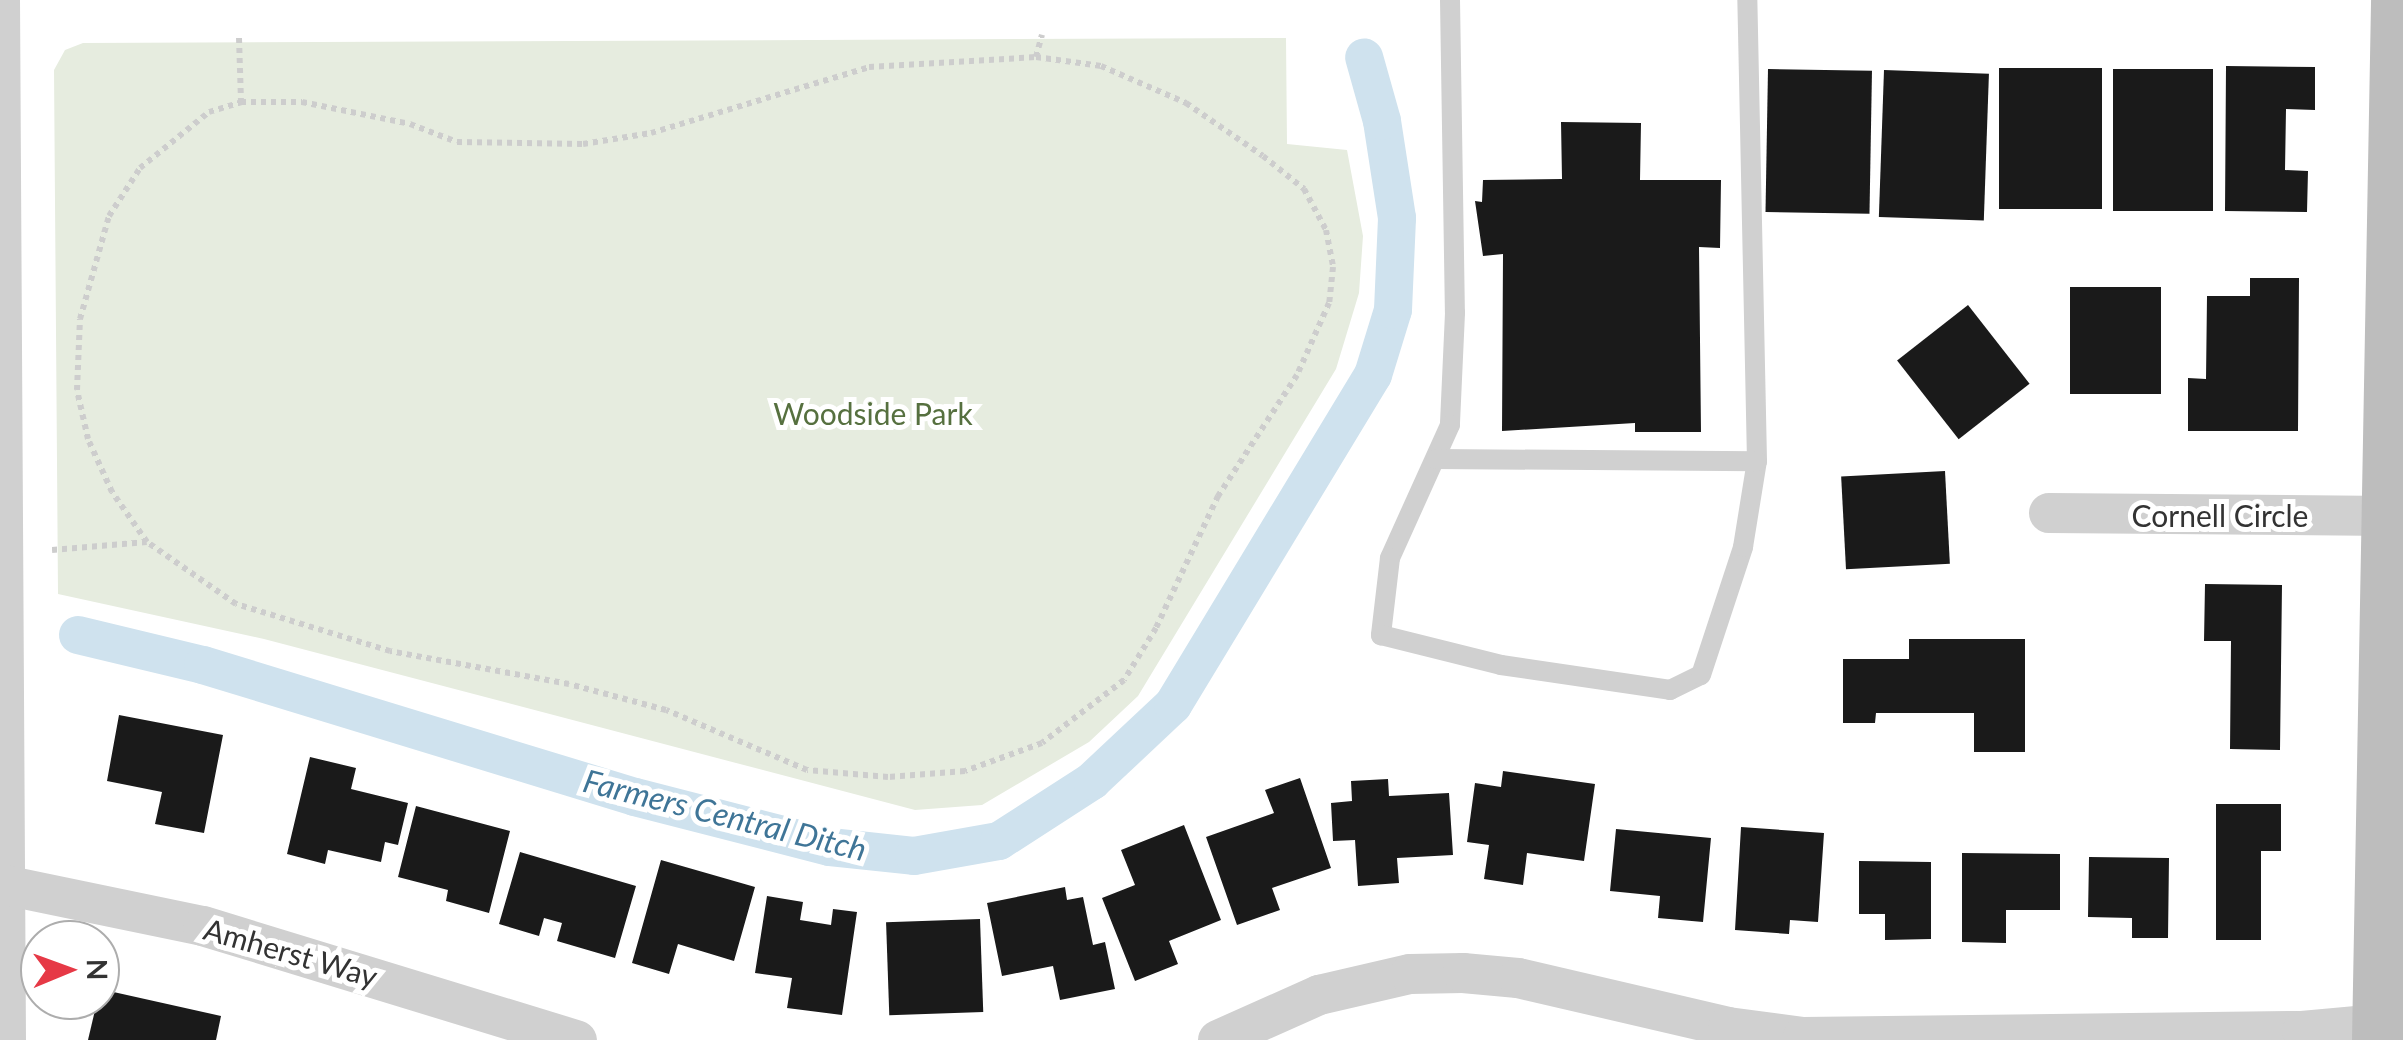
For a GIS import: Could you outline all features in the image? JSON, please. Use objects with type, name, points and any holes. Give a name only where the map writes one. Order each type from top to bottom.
[{"type":"main road","points":[[2387,1028],[2398,0]]},
{"type":"street","points":[[0,0],[6,1040]]},
{"type":"street","name":"Cornell Circle","points":[[2049,514],[2392,516]]},
{"type":"street","name":"Amherst Way","points":[[3,885],[204,926],[576,1040]]},
{"type":"street","points":[[1218,1040],[1320,994],[1410,974],[1463,973],[1518,978],[1728,1027],[1874,1038],[2387,1028]]},
{"type":"lane","points":[[1450,0],[1455,313],[1450,425],[1390,558],[1381,635],[1501,665],[1670,690],[1701,675],[1743,547],[1758,461],[1747,0]]},
{"type":"lane","points":[[1436,459],[1758,461]]},
{"type":"path","points":[[1036,56],[1042,35]]},
{"type":"path","points":[[239,38],[241,102]]},
{"type":"path","points":[[1036,56],[1102,66],[1186,103],[1263,156],[1304,189],[1326,230],[1334,267],[1329,303],[1297,375],[1218,496],[1156,628],[1124,680],[1042,743],[965,772],[888,778],[807,770],[666,710],[570,684],[390,651],[236,604],[147,542],[112,492],[88,439],[77,390],[80,320],[108,216],[140,168],[175,134],[241,102],[354,110],[457,142],[582,144],[650,133],[869,66],[1036,56]]},
{"type":"path","points":[[52,550],[147,542]]},
{"type":"green space","name":"Woodside Park","points":[[1286,38],[1287,144],[1347,150],[1363,236],[1359,293],[1336,369],[1138,696],[1089,742],[982,805],[915,810],[264,639],[58,594],[54,70],[65,50],[83,43]]},
{"type":"building","points":[[2226,66],[2315,67],[2315,110],[2286,109],[2285,170],[2308,171],[2307,212],[2225,211]]},
{"type":"building","points":[[1999,68],[2102,68],[2102,209],[1999,209]]},
{"type":"building","points":[[1768,69],[1872,71],[1869,214],[1766,212]]},
{"type":"building","points":[[2113,69],[2213,69],[2213,211],[2113,211]]},
{"type":"building","points":[[1884,70],[1989,74],[1984,221],[1879,217]]},
{"type":"building","points":[[1561,122],[1641,123],[1640,180],[1721,180],[1720,248],[1699,247],[1701,432],[1635,432],[1635,423],[1502,431],[1503,254],[1483,256],[1475,201],[1482,202],[1483,180],[1562,179]]},
{"type":"building","points":[[2250,278],[2299,278],[2298,431],[2188,431],[2188,378],[2206,379],[2207,296],[2250,296]]},
{"type":"building","points":[[2070,287],[2161,287],[2161,394],[2070,394]]},
{"type":"building","points":[[1968,305],[2030,384],[1959,439],[1897,360]]},
{"type":"building","points":[[1945,471],[1950,564],[1846,569],[1841,476]]},
{"type":"building","points":[[2205,584],[2282,585],[2280,750],[2230,749],[2231,641],[2204,641]]},
{"type":"building","points":[[1909,639],[2025,639],[2025,752],[1974,752],[1974,713],[1876,713],[1875,723],[1843,723],[1843,659],[1909,659]]},
{"type":"building","points":[[119,715],[223,735],[204,833],[155,824],[162,792],[107,781]]},
{"type":"building","points":[[310,757],[356,768],[351,789],[408,803],[398,845],[385,842],[381,862],[328,850],[325,864],[287,854]]},
{"type":"building","points":[[1503,771],[1595,784],[1584,861],[1527,853],[1523,885],[1484,879],[1489,845],[1467,842],[1475,783],[1501,787]]},
{"type":"building","points":[[1300,778],[1331,868],[1272,888],[1280,910],[1237,925],[1206,837],[1274,813],[1265,790]]},
{"type":"building","points":[[1388,779],[1389,796],[1449,793],[1453,855],[1397,858],[1399,883],[1358,886],[1355,840],[1333,841],[1331,803],[1352,801],[1351,781]]},
{"type":"building","points":[[2216,804],[2281,804],[2281,851],[2261,851],[2261,940],[2216,940]]},
{"type":"building","points":[[416,806],[510,831],[489,913],[446,901],[448,890],[398,877]]},
{"type":"building","points":[[1184,825],[1221,920],[1169,941],[1178,964],[1135,981],[1102,898],[1135,885],[1121,850]]},
{"type":"building","points":[[1741,827],[1824,833],[1818,922],[1790,920],[1789,934],[1735,930]]},
{"type":"building","points":[[1616,829],[1711,838],[1703,922],[1658,918],[1660,896],[1610,891]]},
{"type":"building","points":[[520,852],[636,886],[615,958],[557,941],[562,923],[544,918],[539,936],[499,924]]},
{"type":"building","points":[[1962,853],[2060,854],[2060,910],[2006,910],[2006,943],[1962,942]]},
{"type":"building","points":[[2089,857],[2169,858],[2168,938],[2132,938],[2132,918],[2088,917]]},
{"type":"building","points":[[661,860],[755,887],[734,961],[678,944],[669,974],[632,963]]},
{"type":"building","points":[[1859,861],[1931,862],[1931,939],[1885,940],[1885,914],[1859,914]]},
{"type":"building","points":[[1065,887],[1067,900],[1083,897],[1093,945],[1105,942],[1115,989],[1060,1000],[1053,966],[1002,976],[987,903]]},
{"type":"building","points":[[767,896],[803,902],[800,920],[831,925],[833,909],[857,912],[842,1015],[787,1008],[792,978],[755,973]]},
{"type":"building","points":[[980,919],[983,1012],[889,1015],[886,922]]},
{"type":"building","points":[[120,993],[221,1016],[216,1040],[88,1040],[93,1020],[120,1020]]},
{"type":"waterway","name":"Farmers Central Ditch","points":[[78,635],[203,665],[635,797],[830,847],[914,856],[999,841],[1092,781],[1173,705],[1373,375],[1393,310],[1397,218],[1382,121],[1364,57]]}]
